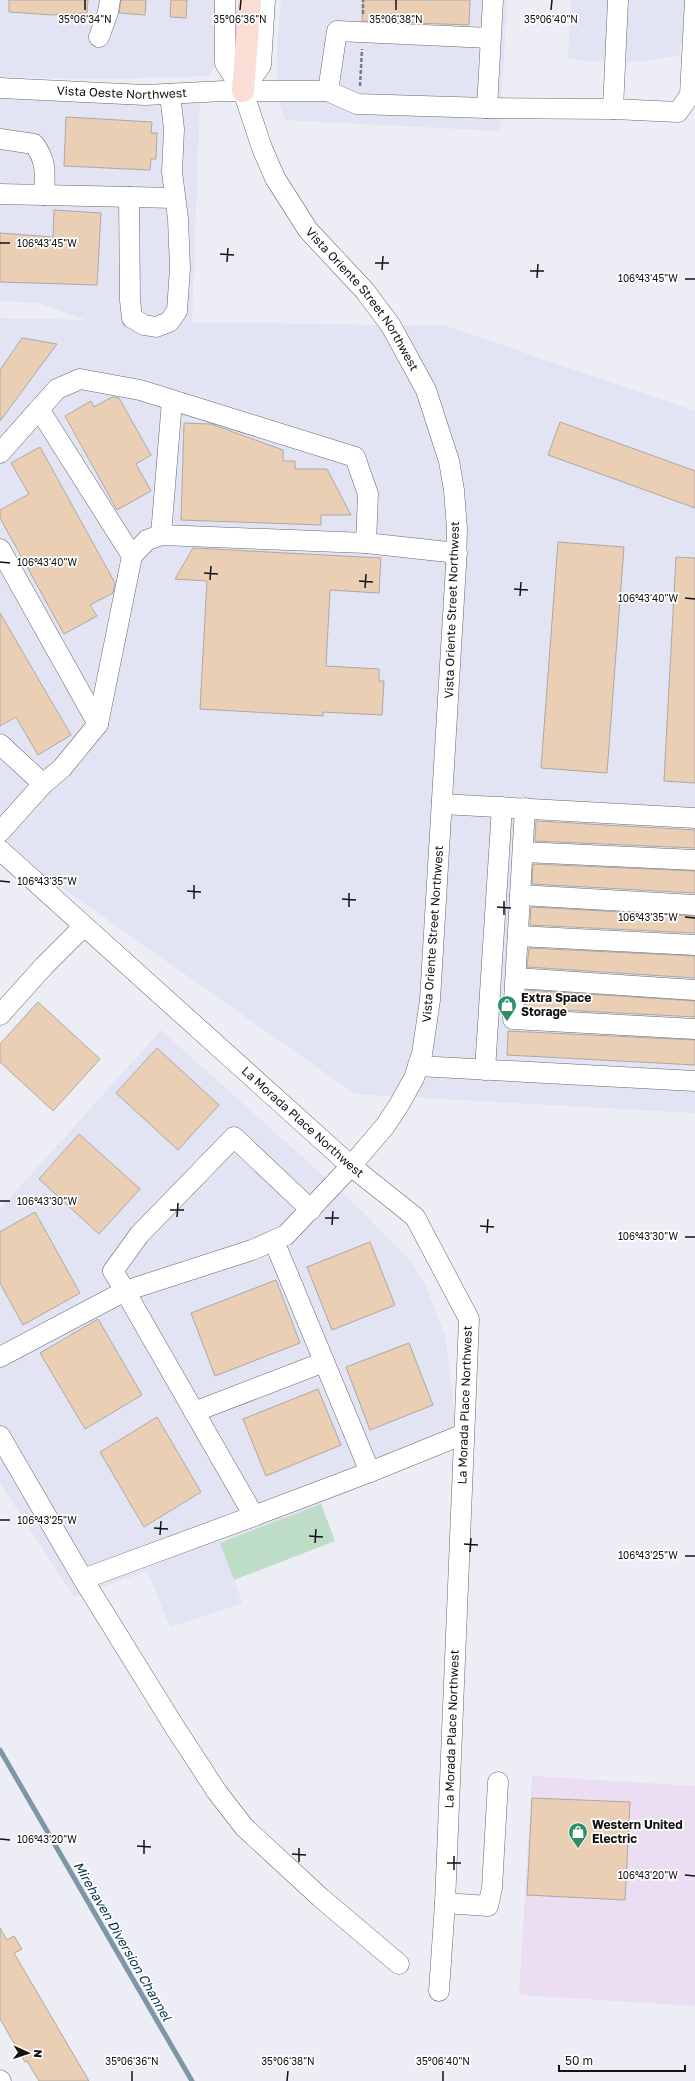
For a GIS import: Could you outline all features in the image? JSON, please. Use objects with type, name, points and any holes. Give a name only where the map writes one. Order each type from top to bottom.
[{"type":"main road","points":[[243,91],[250,0]]},
{"type":"street","points":[[99,37],[108,12],[110,0]]},
{"type":"street","name":"Vista Oriente Street Northwest","points":[[0,1357],[125,1291],[252,1250],[286,1235],[351,1166],[385,1126],[414,1078],[428,1025],[457,553],[454,490],[449,462],[426,390],[391,326],[365,291],[308,230],[290,205],[275,178],[262,148],[243,91],[225,63],[225,0]]},
{"type":"street","points":[[243,91],[261,65],[265,0]]},
{"type":"street","points":[[487,108],[493,0]]},
{"type":"street","points":[[613,109],[618,0]]},
{"type":"street","points":[[490,38],[337,30],[328,91],[357,104],[487,108],[613,109],[678,112],[690,95],[695,0]]},
{"type":"street","name":"Vista Oeste Northwest","points":[[0,88],[145,95],[243,91],[328,91]]},
{"type":"street","points":[[129,197],[130,300],[132,318],[144,326],[156,328],[168,322],[177,311],[180,268],[172,172],[174,129],[170,94]]},
{"type":"street","points":[[0,139],[34,144],[42,154],[45,172],[44,195]]},
{"type":"street","points":[[0,194],[175,198]]},
{"type":"street","points":[[0,453],[57,389],[80,379],[140,390],[355,458],[368,494],[366,543]]},
{"type":"street","points":[[161,535],[172,401]]},
{"type":"street","points":[[39,409],[132,556]]},
{"type":"street","points":[[0,832],[43,784],[62,768],[98,724],[132,556],[147,540],[161,535],[366,543],[457,553]]},
{"type":"street","points":[[0,549],[98,724]]},
{"type":"street","points":[[0,744],[43,784]]},
{"type":"street","points":[[442,804],[695,818]]},
{"type":"street","points":[[485,1070],[502,807]]},
{"type":"street","points":[[525,808],[513,1019],[695,1029]]},
{"type":"street","name":"La Morada Place Northwest","points":[[0,850],[351,1166],[415,1217],[469,1319],[445,1904],[438,1991]]},
{"type":"street","points":[[523,852],[695,860]]},
{"type":"street","points":[[520,895],[695,905]]},
{"type":"street","points":[[0,1015],[44,966],[84,926]]},
{"type":"street","points":[[518,936],[695,945]]},
{"type":"street","points":[[516,978],[695,990]]},
{"type":"street","points":[[418,1066],[695,1081]]},
{"type":"street","points":[[254,1516],[113,1271],[139,1235],[234,1137],[311,1210]]},
{"type":"street","points":[[274,1241],[370,1472]]},
{"type":"street","points":[[194,1412],[324,1362]]},
{"type":"street","points":[[83,1579],[370,1472],[464,1434]]},
{"type":"street","points":[[0,1436],[83,1579],[174,1726],[217,1792],[244,1827],[322,1898],[399,1964]]},
{"type":"street","points":[[445,1904],[488,1906],[492,1888],[498,1782]]},
{"type":"shaded area","points":[[0,0],[218,0],[218,60],[209,76],[110,79],[0,77]]},
{"type":"shaded area","points":[[281,0],[507,0],[500,131],[285,120],[279,102],[277,47]]},
{"type":"shaded area","points":[[571,0],[695,0],[687,11],[679,56],[637,62],[586,61],[568,58]]},
{"type":"shaded area","points":[[0,93],[200,100],[192,322],[446,326],[695,411],[695,1113],[355,1094],[0,844],[0,318],[86,320],[39,303],[0,301]]},
{"type":"shaded area","points":[[161,1030],[359,1208],[411,1261],[426,1287],[445,1335],[453,1399],[456,1447],[321,1504],[335,1541],[234,1580],[242,1603],[170,1627],[147,1571],[74,1597],[0,1483],[0,1209]]},
{"type":"shaded area","points":[[532,1776],[695,1786],[695,2006],[519,1995]]},
{"type":"green space","points":[[321,1504],[335,1541],[234,1580],[220,1543]]},
{"type":"building","points":[[9,0],[88,0],[87,13],[54,15],[9,12]]},
{"type":"building","points":[[121,0],[146,0],[145,15],[119,13]]},
{"type":"building","points":[[171,0],[187,0],[186,18],[170,17]]},
{"type":"building","points":[[363,0],[470,0],[469,25],[362,21]]},
{"type":"building","points":[[66,117],[152,122],[151,133],[157,133],[156,159],[151,159],[150,170],[64,166]]},
{"type":"building","points":[[54,210],[101,213],[97,285],[0,282],[0,233],[53,237]]},
{"type":"building","points":[[22,338],[57,344],[0,421],[0,370]]},
{"type":"building","points":[[112,397],[119,398],[151,455],[136,464],[151,491],[117,510],[65,416],[91,401],[94,407]]},
{"type":"building","points":[[560,422],[695,471],[695,508],[548,455]]},
{"type":"building","points":[[184,423],[211,424],[283,450],[283,461],[295,461],[295,469],[327,469],[351,515],[321,515],[321,525],[181,520]]},
{"type":"building","points":[[40,447],[115,583],[113,593],[90,605],[97,616],[64,634],[0,518],[0,510],[29,494],[11,463]]},
{"type":"building","points":[[558,542],[624,547],[607,773],[541,768]]},
{"type":"building","points":[[193,548],[381,558],[379,593],[330,590],[326,666],[379,669],[379,681],[384,681],[382,715],[323,712],[323,716],[200,709],[207,581],[175,579]]},
{"type":"building","points":[[676,557],[695,558],[695,783],[664,781]]},
{"type":"building","points":[[0,613],[71,735],[38,755],[16,717],[0,726]]},
{"type":"building","points":[[536,821],[695,830],[695,848],[535,841]]},
{"type":"building","points":[[533,864],[695,871],[695,893],[532,884]]},
{"type":"building","points":[[531,907],[695,916],[695,933],[530,925]]},
{"type":"building","points":[[529,948],[695,956],[695,978],[527,967]]},
{"type":"building","points":[[526,990],[695,1001],[695,1017],[525,1008]]},
{"type":"building","points":[[38,1002],[100,1059],[53,1111],[0,1062],[0,1044]]},
{"type":"building","points":[[508,1031],[695,1040],[695,1065],[507,1055]]},
{"type":"building","points":[[157,1048],[219,1105],[178,1150],[116,1093]]},
{"type":"building","points":[[79,1134],[140,1189],[99,1234],[39,1179]]},
{"type":"building","points":[[35,1212],[80,1293],[23,1325],[0,1283],[0,1232]]},
{"type":"building","points":[[370,1242],[395,1305],[332,1330],[307,1267]]},
{"type":"building","points":[[276,1280],[300,1343],[215,1376],[191,1313]]},
{"type":"building","points":[[98,1319],[142,1395],[85,1429],[40,1353]]},
{"type":"building","points":[[409,1343],[433,1405],[370,1430],[346,1367]]},
{"type":"building","points":[[318,1389],[341,1445],[266,1476],[243,1419]]},
{"type":"building","points":[[157,1417],[201,1492],[144,1527],[100,1452]]},
{"type":"building","name":"Western United Electric","points":[[532,1798],[630,1802],[625,1900],[527,1895]]},
{"type":"building","points":[[0,1928],[7,1940],[14,1936],[22,1949],[14,1953],[89,2081],[39,2081],[27,2061],[25,2062],[0,2019]]},
{"type":"waterway","name":"Mirehaven Diversion Channel","points":[[0,1750],[192,2081]]},
{"type":"place","name":"Extra Space Storage","points":[[507,1022]]},
{"type":"place","name":"Western United Electric","points":[[578,1849]]}]
